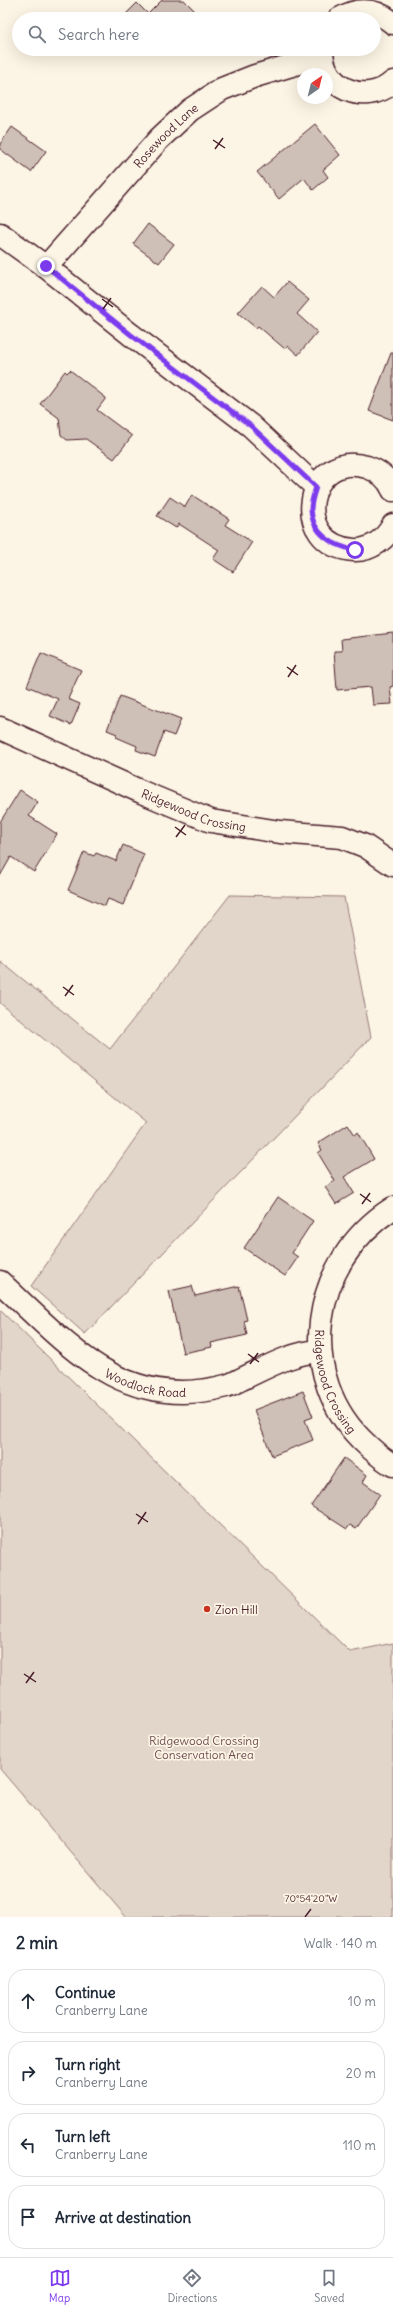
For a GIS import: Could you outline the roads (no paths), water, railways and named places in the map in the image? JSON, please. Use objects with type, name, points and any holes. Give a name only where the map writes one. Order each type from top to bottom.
[{"type":"street","points":[[357,12],[374,12]]},
{"type":"street","points":[[381,16],[393,23]]},
{"type":"street","name":"Rosewood Lane","points":[[46,266],[159,139],[190,110],[222,90],[255,76],[313,56]]},
{"type":"street","name":"Rosewood Lane","points":[[323,56],[326,70],[334,82],[346,90],[359,94],[373,93],[386,88],[393,82]]},
{"type":"street","points":[[0,234],[46,266],[136,339],[251,426],[316,487]]},
{"type":"street","points":[[393,490],[390,483],[376,470],[356,464],[338,467],[324,475],[316,487],[311,508],[315,525],[325,539],[338,547],[355,550],[369,547],[383,539],[393,525]]},
{"type":"street","name":"Ridgewood Crossing","points":[[0,728],[144,793],[211,821],[280,832],[342,837],[365,846],[393,866]]},
{"type":"street","name":"Ridgewood Crossing","points":[[393,1208],[372,1225],[355,1242],[338,1266],[328,1288],[320,1318],[319,1351],[330,1392],[339,1411],[355,1434],[386,1461],[393,1465]]},
{"type":"street","name":"Woodlock Road","points":[[0,1282],[52,1331],[97,1367],[125,1382],[152,1390],[174,1393],[203,1391],[228,1385],[302,1352],[319,1351]]},
{"type":"place","name":"Zion Hill","points":[[207,1609]]},
{"type":"park label","name":"Ridgewood Crossing Conservation Area","points":[[204,1747]]}]
